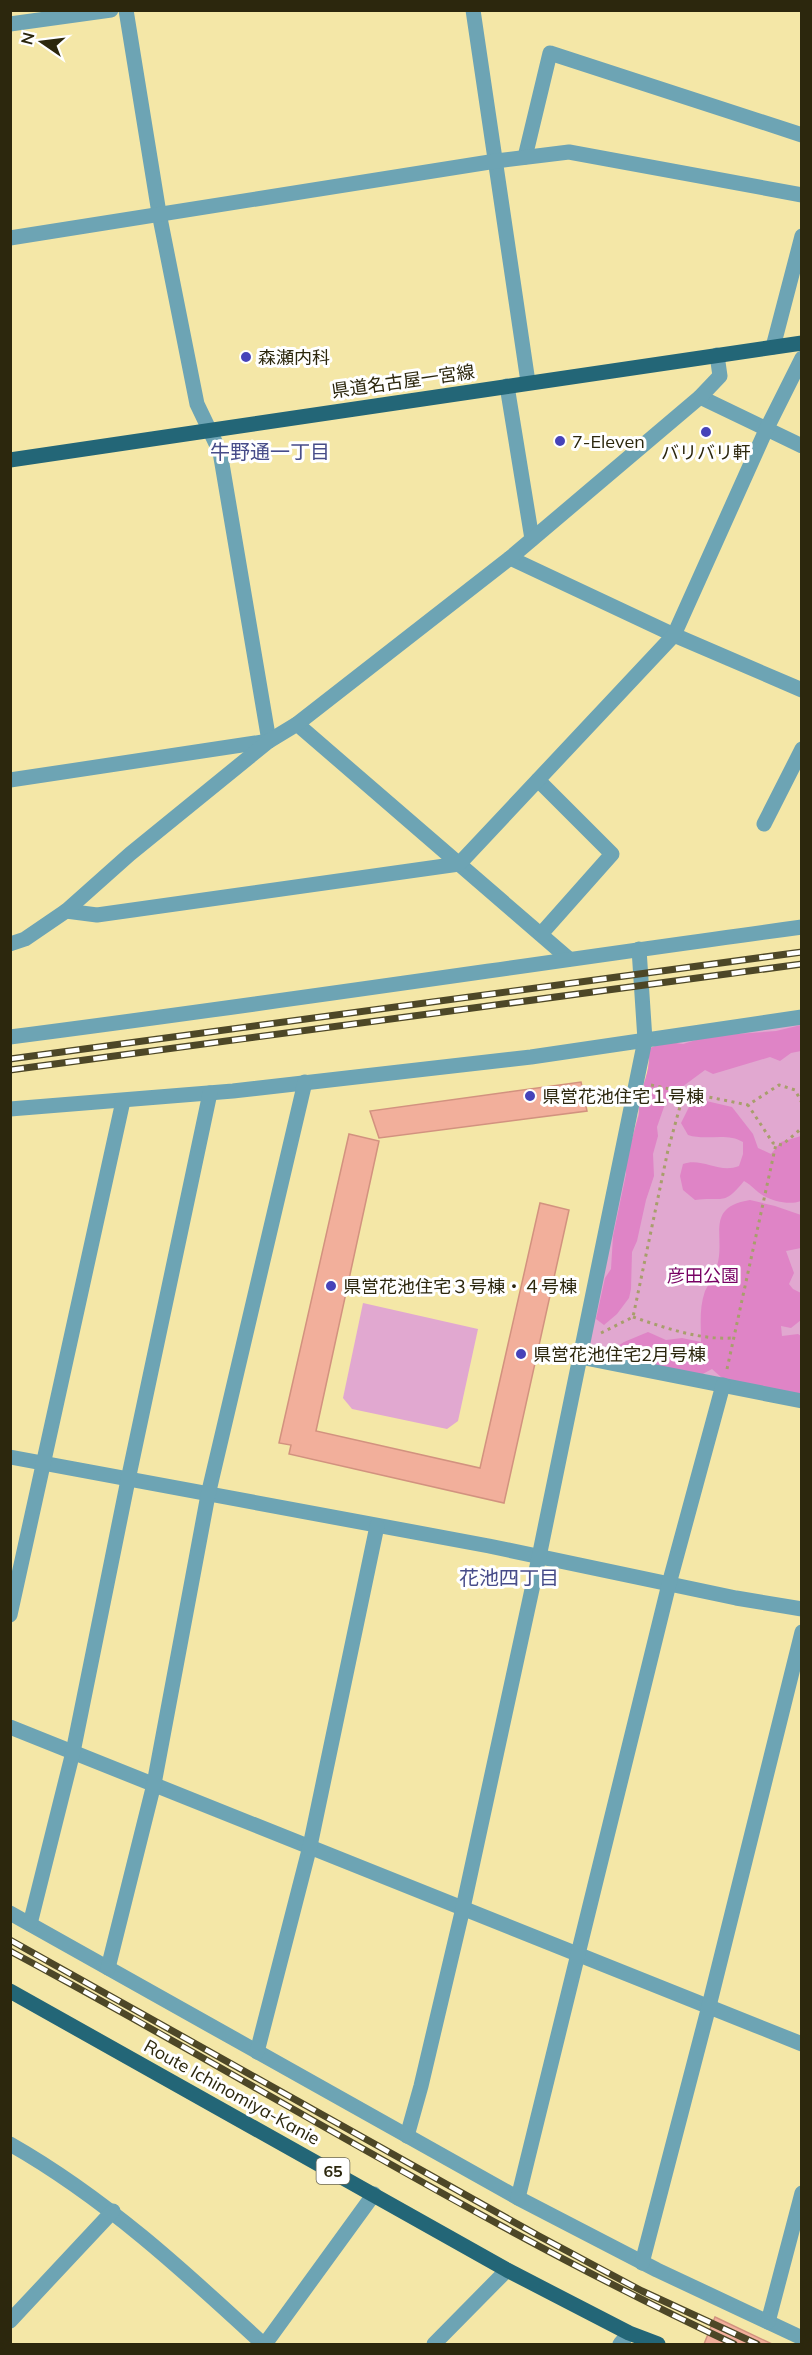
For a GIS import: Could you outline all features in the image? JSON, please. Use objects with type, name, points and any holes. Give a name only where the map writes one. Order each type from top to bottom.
[{"type":"main road","name":"県道名古屋一宮線","points":[[10,460],[801,343]]},
{"type":"main road","name":"Route Ichinomiya-Kanie","points":[[10,1990],[374,2194],[624,2339],[658,2344]]},
{"type":"street","points":[[10,24],[111,10]]},
{"type":"street","points":[[126,10],[159,213],[197,404],[220,452],[269,741]]},
{"type":"street","points":[[473,10],[528,382]]},
{"type":"street","points":[[525,157],[550,54],[801,135]]},
{"type":"street","points":[[10,238],[496,161],[569,152],[801,195]]},
{"type":"street","points":[[772,347],[801,236]]},
{"type":"street","points":[[10,944],[25,939],[66,911],[130,854],[269,741],[297,724],[510,558],[700,397],[720,376],[717,355]]},
{"type":"street","points":[[66,911],[97,915],[459,864],[674,635],[766,430],[801,358]]},
{"type":"street","points":[[507,386],[532,539]]},
{"type":"street","points":[[700,397],[801,446]]},
{"type":"street","points":[[510,558],[674,635],[801,690]]},
{"type":"street","points":[[297,724],[569,959]]},
{"type":"street","points":[[10,780],[269,741]]},
{"type":"street","points":[[764,824],[801,749]]},
{"type":"street","points":[[538,780],[612,854],[540,934]]},
{"type":"street","points":[[10,1037],[245,1007],[801,927]]},
{"type":"street","points":[[407,2136],[463,1908],[539,1557],[645,1040],[639,949]]},
{"type":"street","points":[[10,1109],[210,1093],[531,1057],[801,1017]]},
{"type":"street","points":[[108,1968],[154,1784],[208,1495],[305,1082]]},
{"type":"street","points":[[30,1924],[73,1752],[210,1093]]},
{"type":"street","points":[[10,1615],[123,1101]]},
{"type":"street","points":[[582,1350],[723,1385],[801,1401]]},
{"type":"street","points":[[518,2198],[669,1584],[723,1385]]},
{"type":"street","points":[[10,1457],[801,1609]]},
{"type":"street","points":[[257,2052],[310,1846],[377,1526]]},
{"type":"street","points":[[642,2263],[709,2006],[801,1632]]},
{"type":"street","points":[[10,1727],[801,2044]]},
{"type":"street","points":[[10,1913],[518,2198],[642,2263],[801,2338]]},
{"type":"street","points":[[10,2144],[113,2211],[264,2344],[374,2194]]},
{"type":"street","points":[[768,2322],[801,2193]]},
{"type":"street","points":[[10,2321],[113,2211]]},
{"type":"street","points":[[434,2344],[507,2270]]},
{"type":"path","points":[[636,1082],[748,1105],[779,1085],[795,1090],[801,1103]]},
{"type":"path","points":[[582,1350],[633,1317],[668,1150],[684,1092]]},
{"type":"path","points":[[748,1105],[773,1143],[782,1145],[801,1128]]},
{"type":"path","points":[[723,1385],[776,1144]]},
{"type":"path","points":[[633,1317],[714,1339],[734,1338]]},
{"type":"green space","name":"彦田公園","points":[[801,1022],[801,1396],[583,1355],[654,1044]]},
{"type":"green space","points":[[363,1303],[478,1329],[458,1421],[447,1429],[352,1409],[343,1398]]},
{"type":"shaded area","points":[[801,1025],[801,1051],[791,1053],[780,1061],[770,1057],[713,1074],[705,1070],[682,1087],[665,1104],[657,1127],[658,1136],[653,1154],[654,1176],[632,1252],[629,1298],[617,1314],[604,1325],[596,1319],[605,1278],[611,1269],[613,1236],[626,1174],[626,1160],[639,1114],[640,1096],[648,1068],[649,1048],[669,1042],[683,1044],[709,1036],[776,1031]]},
{"type":"shaded area","points":[[702,1100],[732,1107],[753,1134],[758,1148],[771,1154],[781,1142],[801,1136],[801,1201],[787,1203],[773,1200],[744,1181],[731,1194],[722,1199],[695,1200],[683,1190],[680,1176],[683,1164],[697,1162],[732,1168],[739,1166],[743,1154],[743,1142],[737,1139],[688,1135],[681,1123],[689,1107]]},
{"type":"shaded area","points":[[750,1200],[801,1215],[801,1248],[786,1251],[794,1273],[789,1284],[801,1293],[801,1320],[791,1328],[781,1326],[782,1336],[798,1334],[801,1336],[801,1405],[722,1378],[712,1369],[699,1376],[611,1360],[612,1350],[648,1332],[666,1340],[682,1338],[701,1342],[702,1304],[705,1291],[717,1266],[722,1216],[727,1209]]},
{"type":"building","name":"県営花池住宅１号棟","points":[[581,1082],[587,1111],[379,1138],[370,1111]]},
{"type":"building","name":"県営花池住宅３号棟・４号棟","points":[[349,1134],[379,1141],[316,1431],[480,1468],[540,1203],[569,1210],[504,1503],[289,1454],[291,1445],[279,1443]]},
{"type":"building","points":[[715,2317],[772,2344],[704,2344]]},
{"type":"railway","points":[[10,1059],[802,952]]},
{"type":"railway","points":[[10,1070],[802,964]]},
{"type":"railway","points":[[10,1940],[539,2236],[642,2291],[757,2344]]},
{"type":"railway","points":[[10,1951],[550,2252],[734,2344]]},
{"type":"place","name":"森瀬内科","points":[[246,357]]},
{"type":"place","name":"バリバリ軒","points":[[706,432]]},
{"type":"place","name":"7-Eleven","points":[[560,441]]},
{"type":"place","name":"県営花池住宅１号棟","points":[[530,1096]]},
{"type":"place","name":"県営花池住宅３号棟・４号棟","points":[[331,1286]]},
{"type":"place","name":"県営花池住宅2月号棟","points":[[521,1354]]},
{"type":"district","name":"牛野通一丁目","points":[[270,451]]},
{"type":"district","name":"花池四丁目","points":[[509,1577]]}]
